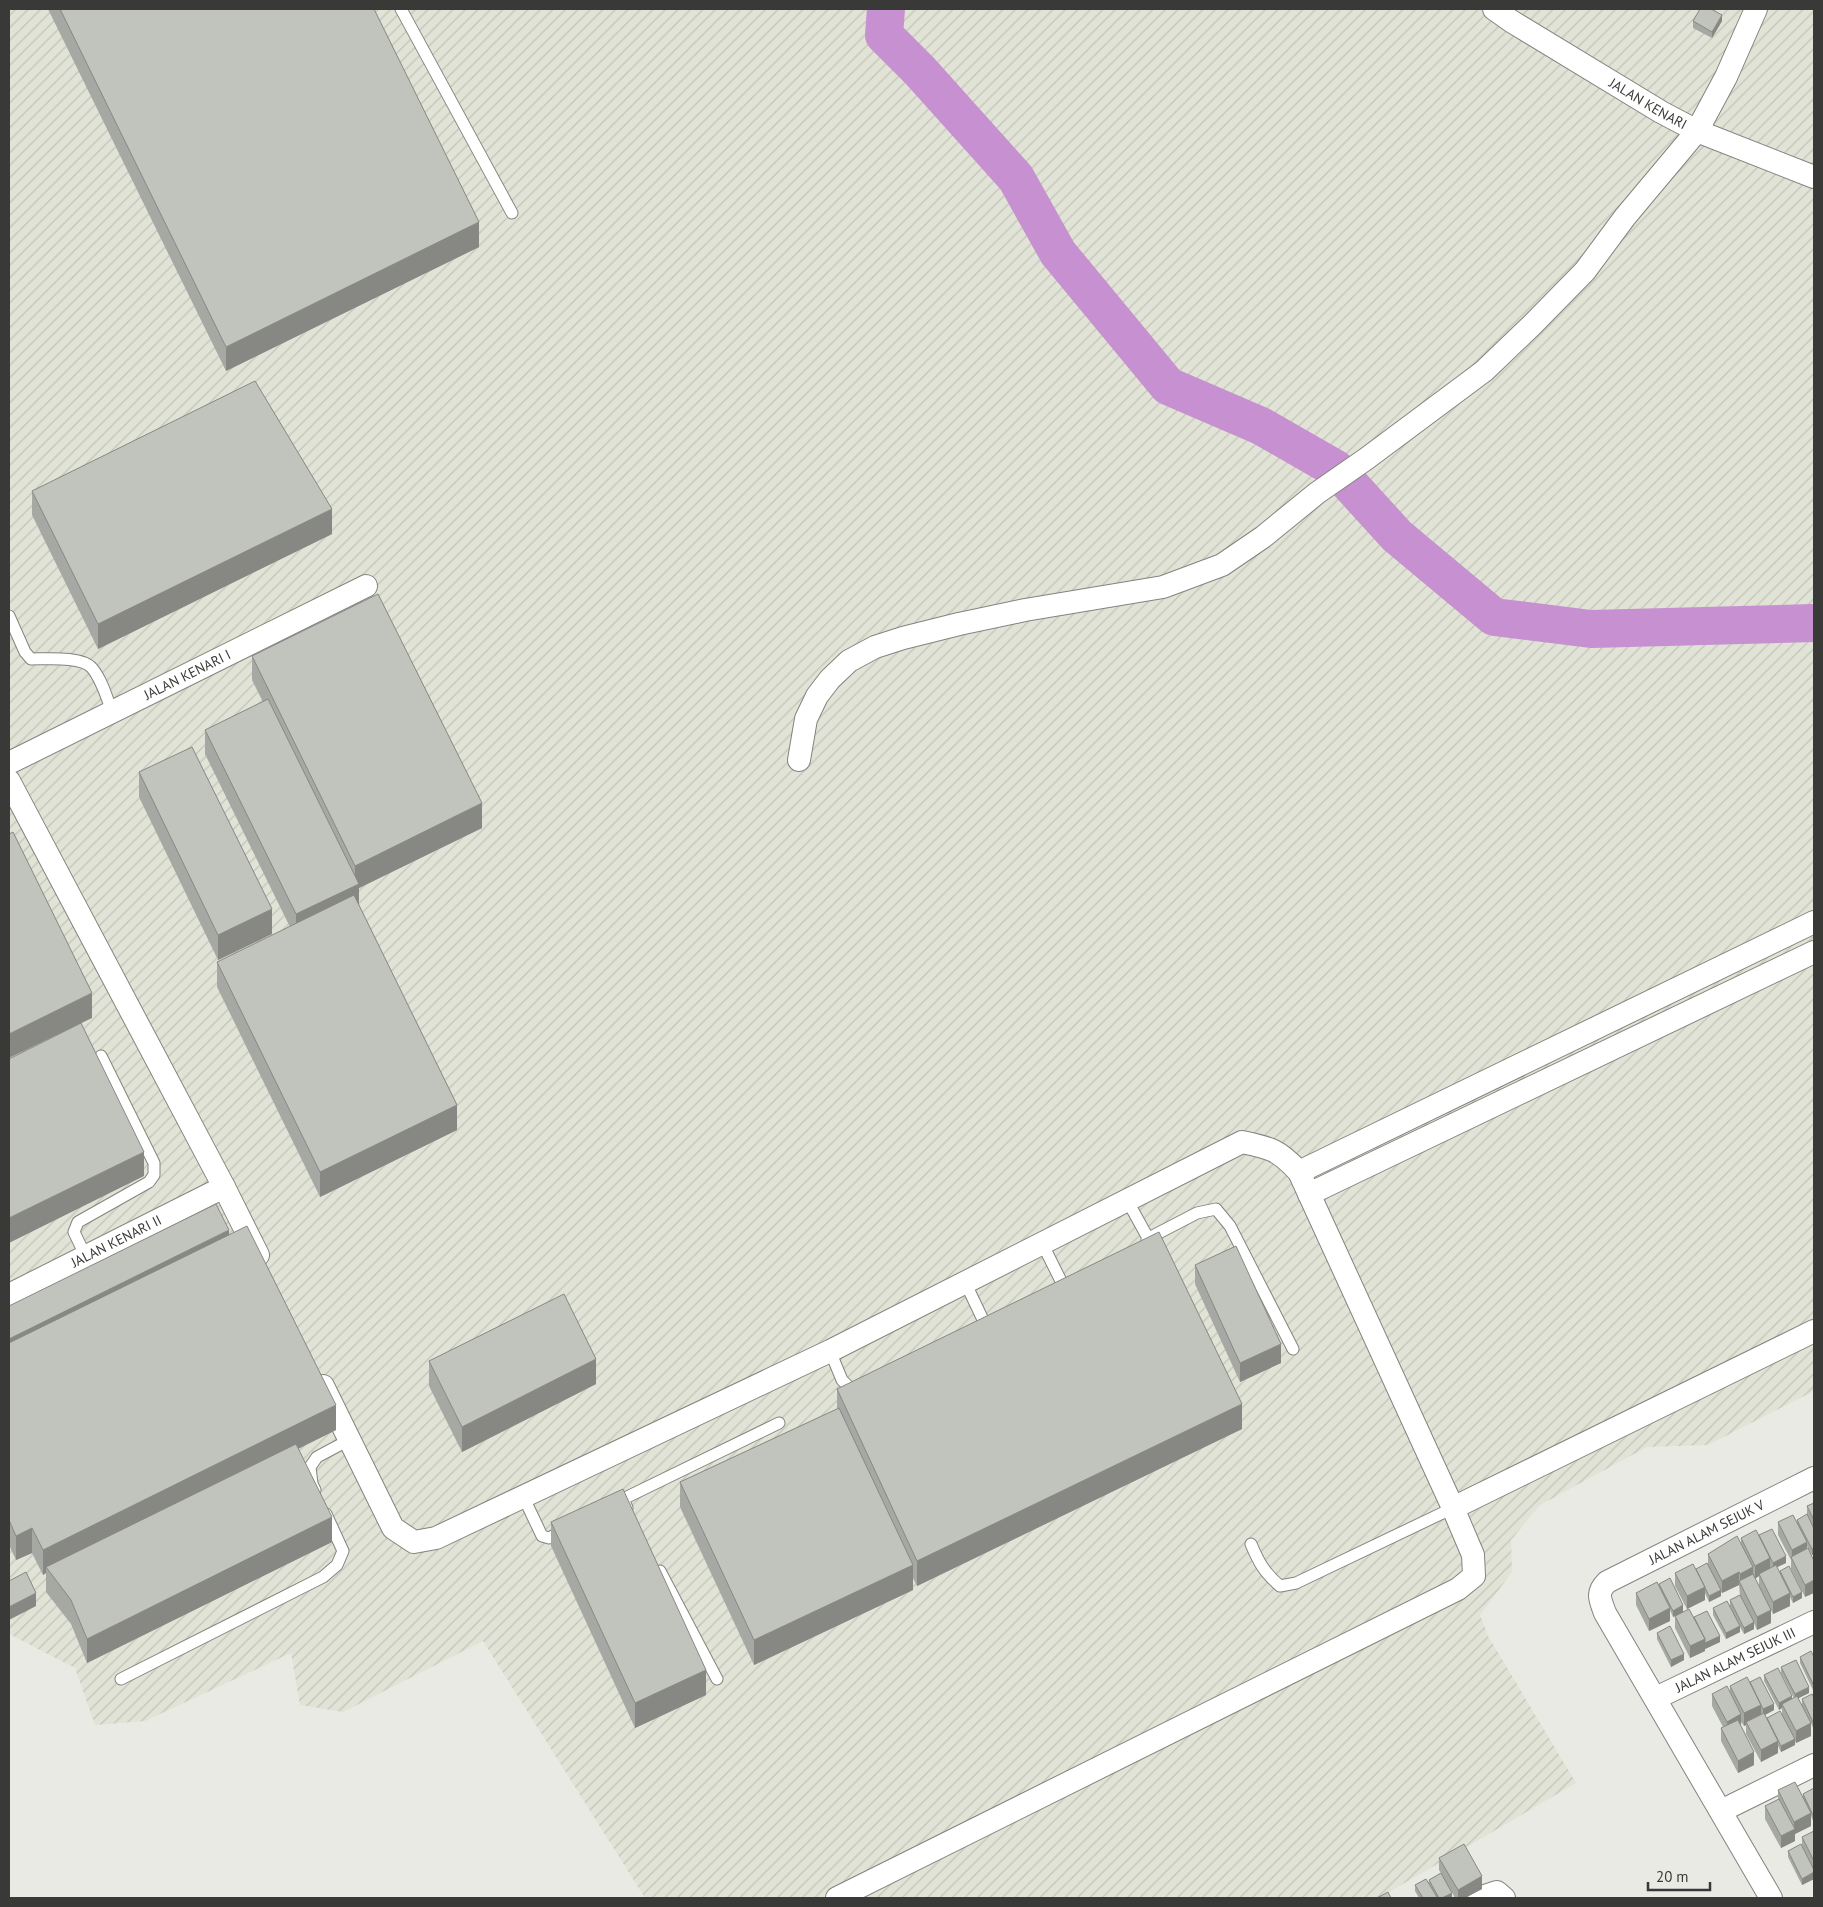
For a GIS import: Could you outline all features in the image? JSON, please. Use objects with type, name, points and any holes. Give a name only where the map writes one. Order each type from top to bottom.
[{"type":"street","name":"JALAN KENARI","points":[[1494,9],[1661,112],[1697,131],[1814,177]]},
{"type":"street","points":[[799,760],[806,719],[817,696],[830,679],[849,661],[875,647],[903,638],[1025,610],[1163,587],[1222,565],[1263,537],[1317,493],[1484,371],[1585,271],[1625,217],[1697,131],[1726,77],[1756,9]]},
{"type":"street","name":"JALAN KENARI I","points":[[9,763],[366,586]]},
{"type":"street","points":[[9,781],[224,1187],[267,1274]]},
{"type":"street","points":[[1299,1172],[1814,922]]},
{"type":"street","points":[[1309,1194],[1814,952]]},
{"type":"street","points":[[315,1370],[392,1528],[414,1542],[436,1538],[830,1351],[1242,1142],[1271,1148],[1285,1157],[1299,1172],[1474,1556],[1474,1576],[1458,1589],[837,1898]]},
{"type":"street","name":"JALAN KENARI II","points":[[9,1295],[224,1187]]},
{"type":"street","points":[[1452,1508],[1814,1330]]},
{"type":"street","name":"JALAN ALAM SEJUK V","points":[[1656,1698],[1605,1613],[1599,1598],[1601,1588],[1607,1582],[1814,1478]]},
{"type":"street","name":"JALAN ALAM SEJUK III","points":[[1656,1698],[1814,1622]]},
{"type":"street","points":[[1656,1698],[1771,1898]]},
{"type":"street","points":[[1721,1811],[1814,1765]]},
{"type":"lane","points":[[401,9],[512,213]]},
{"type":"lane","points":[[9,616],[25,652],[31,659],[78,660],[91,667],[99,679],[112,712]]},
{"type":"lane","points":[[86,1257],[74,1232],[78,1222],[149,1182],[154,1175],[154,1163],[102,1056]]},
{"type":"lane","points":[[1127,1200],[1144,1241],[1197,1212],[1216,1209],[1230,1226],[1293,1349]]},
{"type":"lane","points":[[1042,1243],[1062,1284]]},
{"type":"lane","points":[[965,1282],[985,1324]]},
{"type":"lane","points":[[830,1351],[842,1380],[851,1389],[863,1388],[872,1384]]},
{"type":"lane","points":[[631,1515],[619,1501],[779,1424]]},
{"type":"lane","points":[[121,1679],[323,1577],[337,1565],[343,1552],[312,1484],[310,1467],[317,1457],[349,1440]]},
{"type":"lane","points":[[523,1496],[542,1536],[549,1538],[574,1525]]},
{"type":"lane","points":[[1251,1544],[1259,1564],[1268,1576],[1280,1586],[1296,1583],[1452,1508]]},
{"type":"lane","points":[[653,1558],[717,1679]]},
{"type":"shaded area","points":[[9,9],[1814,9],[1814,1391],[1708,1445],[1647,1447],[1540,1505],[1511,1540],[1512,1572],[1480,1615],[1488,1636],[1576,1783],[1379,1898],[645,1898],[483,1641],[343,1712],[300,1705],[291,1653],[145,1721],[95,1725],[75,1668],[9,1634]]},
{"type":"building","points":[[60,9],[374,9],[479,222],[226,347]]},
{"type":"building","points":[[1700,9],[1711,9],[1722,15],[1712,32],[1693,21]]},
{"type":"building","points":[[255,381],[332,509],[98,624],[32,491]]},
{"type":"building","points":[[378,594],[482,803],[355,866],[252,656]]},
{"type":"building","points":[[268,699],[359,884],[296,914],[205,730]]},
{"type":"building","points":[[192,747],[272,909],[218,935],[139,772]]},
{"type":"building","points":[[13,832],[92,993],[9,1034],[9,834]]},
{"type":"building","points":[[354,895],[457,1105],[320,1172],[217,962]]},
{"type":"building","points":[[81,1023],[144,1152],[9,1218],[9,1059]]},
{"type":"building","points":[[216,1204],[229,1230],[9,1339],[9,1306]]},
{"type":"building","points":[[247,1226],[336,1405],[43,1550],[32,1528],[16,1536],[9,1520],[9,1343]]},
{"type":"building","points":[[1159,1232],[1242,1404],[917,1561],[837,1389]]},
{"type":"building","points":[[1236,1246],[1281,1344],[1240,1363],[1195,1265]]},
{"type":"building","points":[[564,1294],[596,1359],[462,1427],[429,1361]]},
{"type":"building","points":[[839,1408],[913,1565],[754,1640],[680,1482]]},
{"type":"building","points":[[296,1444],[332,1517],[87,1639],[71,1600],[46,1567]]},
{"type":"building","points":[[623,1489],[706,1670],[635,1703],[551,1522]]},
{"type":"building","points":[[1814,1503],[1814,1520],[1807,1506]]},
{"type":"building","points":[[1807,1514],[1814,1529],[1814,1548],[1812,1549],[1797,1520]]},
{"type":"building","points":[[1793,1515],[1807,1542],[1792,1550],[1778,1522]]},
{"type":"building","points":[[1772,1529],[1786,1556],[1773,1563],[1759,1535]]},
{"type":"building","points":[[1756,1530],[1770,1558],[1755,1566],[1741,1538]]},
{"type":"building","points":[[1737,1536],[1753,1567],[1722,1581],[1708,1554]]},
{"type":"building","points":[[1808,1548],[1814,1561],[1814,1580],[1805,1585],[1791,1557]]},
{"type":"building","points":[[1707,1563],[1721,1590],[1709,1596],[1696,1569]]},
{"type":"building","points":[[1693,1564],[1705,1587],[1687,1596],[1675,1573]]},
{"type":"building","points":[[1776,1565],[1790,1593],[1773,1602],[1759,1574]]},
{"type":"building","points":[[1789,1566],[1802,1592],[1793,1597],[1780,1571]]},
{"type":"building","points":[[26,1572],[36,1593],[9,1607],[9,1581]]},
{"type":"building","points":[[1753,1574],[1771,1610],[1757,1617],[1739,1581]]},
{"type":"building","points":[[1670,1578],[1683,1605],[1673,1611],[1659,1584]]},
{"type":"building","points":[[1657,1582],[1670,1608],[1649,1619],[1636,1593]]},
{"type":"building","points":[[1740,1595],[1754,1622],[1744,1628],[1730,1600]]},
{"type":"building","points":[[1727,1601],[1740,1626],[1726,1633],[1713,1608]]},
{"type":"building","points":[[1689,1609],[1705,1639],[1690,1646],[1675,1616]]},
{"type":"building","points":[[1707,1611],[1720,1636],[1705,1643],[1705,1639],[1694,1617]]},
{"type":"building","points":[[1670,1626],[1684,1654],[1671,1660],[1657,1633]]},
{"type":"building","points":[[1811,1651],[1814,1657],[1814,1686],[1800,1657]]},
{"type":"building","points":[[1796,1660],[1809,1687],[1795,1694],[1781,1667]]},
{"type":"building","points":[[1778,1668],[1792,1696],[1779,1703],[1764,1675]]},
{"type":"building","points":[[1747,1677],[1761,1705],[1744,1713],[1730,1686]]},
{"type":"building","points":[[1760,1677],[1774,1704],[1763,1709],[1750,1682]]},
{"type":"building","points":[[1727,1686],[1741,1714],[1727,1722],[1712,1694]]},
{"type":"building","points":[[1812,1694],[1814,1698],[1814,1724],[1802,1699]]},
{"type":"building","points":[[1797,1696],[1811,1723],[1796,1731],[1782,1704]]},
{"type":"building","points":[[1780,1711],[1795,1739],[1781,1746],[1767,1718]]},
{"type":"building","points":[[1764,1713],[1778,1741],[1761,1750],[1746,1722]]},
{"type":"building","points":[[1738,1720],[1754,1752],[1738,1761],[1721,1728]]},
{"type":"building","points":[[1795,1782],[1811,1813],[1794,1822],[1778,1790]]},
{"type":"building","points":[[1814,1788],[1814,1817],[1803,1794]]},
{"type":"building","points":[[1779,1799],[1795,1829],[1781,1836],[1765,1806]]},
{"type":"building","points":[[1814,1831],[1814,1861],[1802,1837]]},
{"type":"building","points":[[1464,1844],[1482,1876],[1458,1890],[1439,1858]]},
{"type":"building","points":[[1801,1844],[1814,1870],[1814,1872],[1802,1879],[1788,1851]]},
{"type":"building","points":[[1441,1873],[1452,1893],[1439,1898],[1429,1880]]},
{"type":"building","points":[[1426,1879],[1437,1897],[1423,1898],[1415,1885]]},
{"type":"building","points":[[1388,1892],[1391,1898],[1377,1898]]},
{"type":"waterway","points":[[886,9],[884,35],[920,71],[1016,178],[1058,253],[1168,386],[1261,426],[1336,469],[1397,536],[1494,617],[1591,629],[1814,623]]}]
